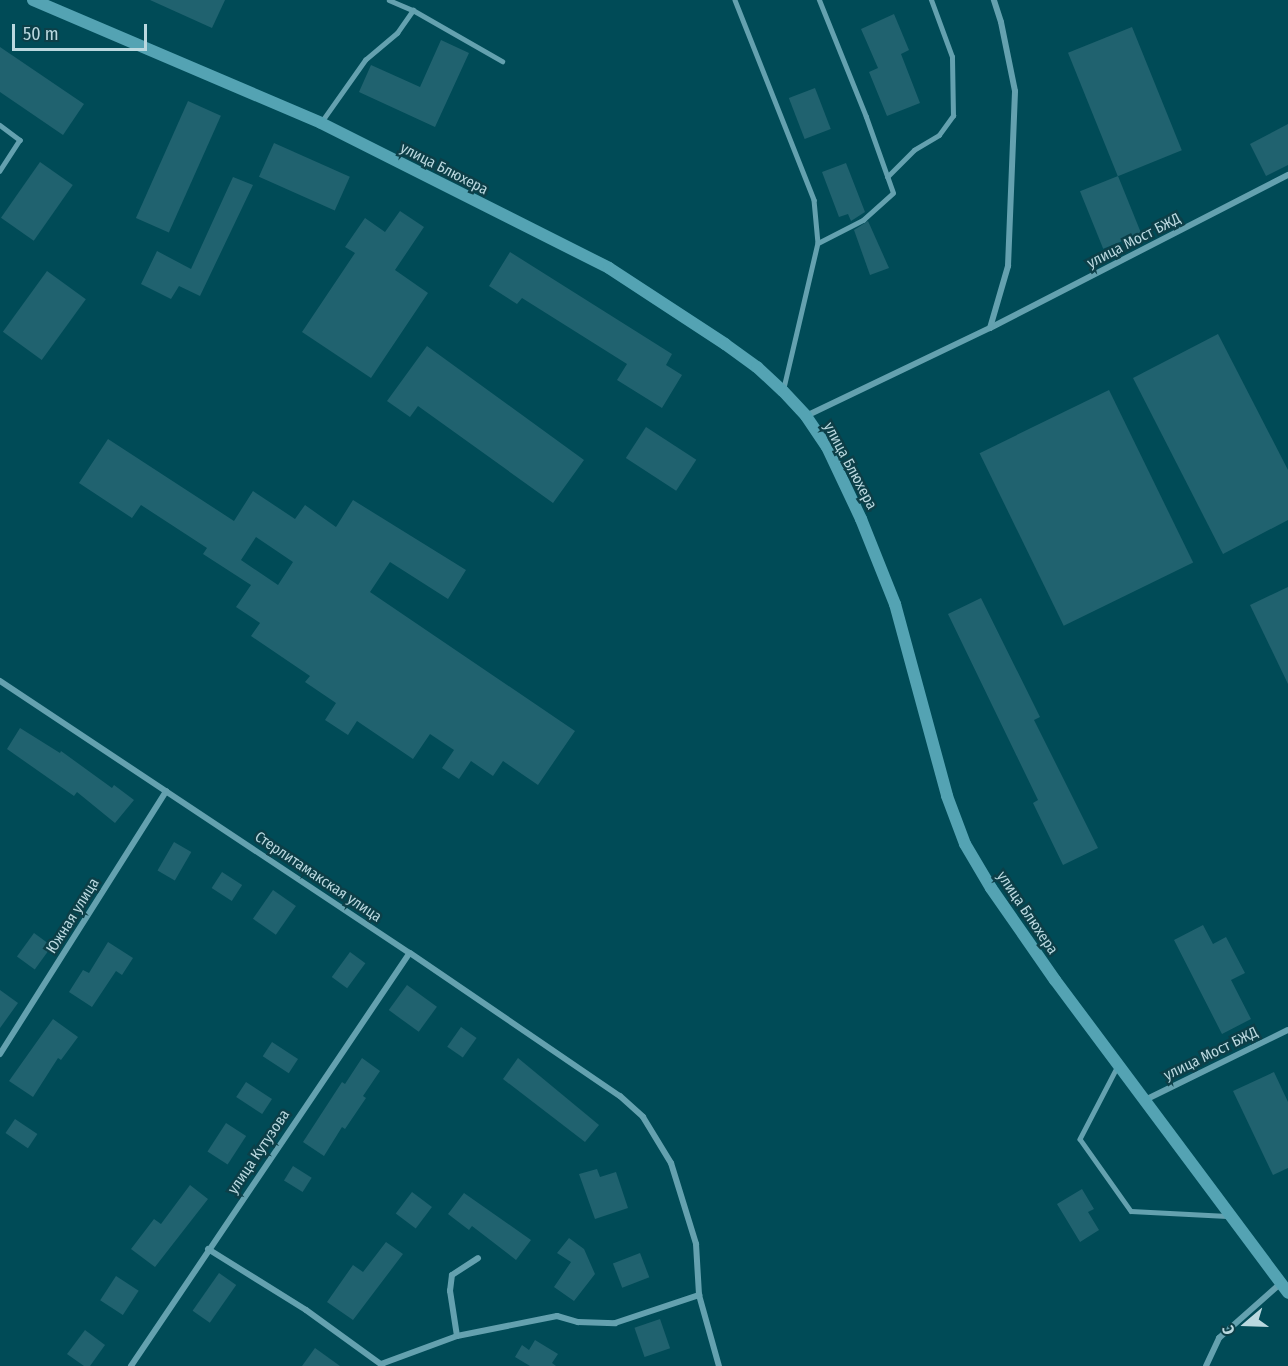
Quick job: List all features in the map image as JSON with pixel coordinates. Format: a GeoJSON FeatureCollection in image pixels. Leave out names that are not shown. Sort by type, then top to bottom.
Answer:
{"type":"FeatureCollection","features":[{"type":"Feature","properties":{"kind":"main road","name":"улица Блюхера"},"geometry":{"type":"LineString","coordinates":[[33,0],[321,123],[609,268],[725,344],[757,367],[783,391],[806,416],[827,447],[861,519],[895,604],[947,796],[965,844],[991,888],[1144,1100],[1284,1288]]}},
{"type":"Feature","properties":{"kind":"street"},"geometry":{"type":"LineString","coordinates":[[990,328],[1008,266],[1015,91],[1001,22],[994,0]]}},
{"type":"Feature","properties":{"kind":"street","name":"улица Мост БЖД"},"geometry":{"type":"LineString","coordinates":[[806,416],[990,328],[1288,176]]}},
{"type":"Feature","properties":{"kind":"street","name":"Стерлитамакская улица"},"geometry":{"type":"LineString","coordinates":[[0,681],[410,953],[620,1096],[643,1117],[671,1163],[696,1244],[699,1295],[719,1366]]}},
{"type":"Feature","properties":{"kind":"street","name":"Южная улица"},"geometry":{"type":"LineString","coordinates":[[0,1054],[166,791]]}},
{"type":"Feature","properties":{"kind":"street","name":"улица Кутузова"},"geometry":{"type":"LineString","coordinates":[[131,1366],[410,953]]}},
{"type":"Feature","properties":{"kind":"street","name":"улица Мост БЖД"},"geometry":{"type":"LineString","coordinates":[[1144,1100],[1288,1030]]}},
{"type":"Feature","properties":{"kind":"street"},"geometry":{"type":"LineString","coordinates":[[208,1249],[306,1310],[382,1365],[457,1336],[557,1316],[578,1322],[615,1323],[699,1295]]}},
{"type":"Feature","properties":{"kind":"street"},"geometry":{"type":"LineString","coordinates":[[457,1336],[450,1291],[452,1275],[478,1258]]}},
{"type":"Feature","properties":{"kind":"street"},"geometry":{"type":"LineString","coordinates":[[1206,1366],[1219,1338],[1284,1288]]}},
{"type":"Feature","properties":{"kind":"lane"},"geometry":{"type":"LineString","coordinates":[[389,0],[413,10],[502,61]]}},
{"type":"Feature","properties":{"kind":"lane"},"geometry":{"type":"LineString","coordinates":[[735,0],[814,200],[818,243],[783,391]]}},
{"type":"Feature","properties":{"kind":"lane"},"geometry":{"type":"LineString","coordinates":[[818,243],[863,220],[893,193],[866,117],[819,0]]}},
{"type":"Feature","properties":{"kind":"lane"},"geometry":{"type":"LineString","coordinates":[[887,177],[914,150],[939,135],[953,116],[952,57],[931,0]]}},
{"type":"Feature","properties":{"kind":"lane"},"geometry":{"type":"LineString","coordinates":[[321,123],[365,60],[397,33],[413,10]]}},
{"type":"Feature","properties":{"kind":"lane"},"geometry":{"type":"LineString","coordinates":[[0,125],[20,140],[0,171]]}},
{"type":"Feature","properties":{"kind":"lane"},"geometry":{"type":"LineString","coordinates":[[1119,1065],[1080,1139],[1131,1211],[1231,1216]]}},
{"type":"Feature","properties":{"kind":"building"},"geometry":{"type":"Polygon","coordinates":[[[150,0],[225,0],[212,28],[150,0]]]}},
{"type":"Feature","properties":{"kind":"building"},"geometry":{"type":"Polygon","coordinates":[[[894,14],[909,50],[901,54],[920,103],[887,116],[869,72],[878,68],[861,29],[894,14]]]}},
{"type":"Feature","properties":{"kind":"building"},"geometry":{"type":"Polygon","coordinates":[[[1132,27],[1182,150],[1118,176],[1068,53],[1132,27]]]}},
{"type":"Feature","properties":{"kind":"building"},"geometry":{"type":"Polygon","coordinates":[[[441,40],[469,53],[435,127],[359,92],[371,65],[420,87],[441,40]]]}},
{"type":"Feature","properties":{"kind":"building"},"geometry":{"type":"Polygon","coordinates":[[[0,47],[84,104],[63,135],[0,92],[0,47]]]}},
{"type":"Feature","properties":{"kind":"building"},"geometry":{"type":"Polygon","coordinates":[[[815,88],[831,129],[805,139],[789,98],[815,88]]]}},
{"type":"Feature","properties":{"kind":"building"},"geometry":{"type":"Polygon","coordinates":[[[188,101],[221,116],[169,233],[136,218],[188,101]]]}},
{"type":"Feature","properties":{"kind":"building"},"geometry":{"type":"Polygon","coordinates":[[[1288,124],[1288,165],[1266,176],[1250,144],[1288,124]]]}},
{"type":"Feature","properties":{"kind":"building"},"geometry":{"type":"Polygon","coordinates":[[[274,143],[350,177],[335,211],[259,177],[274,143]]]}},
{"type":"Feature","properties":{"kind":"building"},"geometry":{"type":"Polygon","coordinates":[[[40,162],[73,185],[34,241],[1,218],[40,162]]]}},
{"type":"Feature","properties":{"kind":"building"},"geometry":{"type":"Polygon","coordinates":[[[846,163],[865,212],[851,221],[848,214],[839,217],[822,172],[846,163]]]}},
{"type":"Feature","properties":{"kind":"building"},"geometry":{"type":"Polygon","coordinates":[[[1118,176],[1141,233],[1103,249],[1080,191],[1118,176]]]}},
{"type":"Feature","properties":{"kind":"building"},"geometry":{"type":"Polygon","coordinates":[[[233,177],[253,185],[200,296],[179,286],[171,299],[141,284],[157,251],[191,269],[233,177]]]}},
{"type":"Feature","properties":{"kind":"building"},"geometry":{"type":"Polygon","coordinates":[[[400,211],[424,227],[395,270],[428,293],[371,378],[302,332],[355,253],[345,247],[365,218],[385,232],[400,211]]]}},
{"type":"Feature","properties":{"kind":"building"},"geometry":{"type":"Polygon","coordinates":[[[868,221],[889,268],[870,275],[854,230],[868,221]]]}},
{"type":"Feature","properties":{"kind":"building"},"geometry":{"type":"Polygon","coordinates":[[[510,252],[672,354],[666,365],[682,375],[662,408],[617,380],[627,364],[522,298],[517,304],[489,286],[510,252]]]}},
{"type":"Feature","properties":{"kind":"building"},"geometry":{"type":"Polygon","coordinates":[[[47,271],[86,299],[42,360],[3,332],[47,271]]]}},
{"type":"Feature","properties":{"kind":"building"},"geometry":{"type":"Polygon","coordinates":[[[1218,334],[1288,470],[1288,520],[1223,554],[1133,378],[1218,334]]]}},
{"type":"Feature","properties":{"kind":"building"},"geometry":{"type":"Polygon","coordinates":[[[427,346],[584,460],[553,503],[418,406],[410,417],[387,401],[427,346]]]}},
{"type":"Feature","properties":{"kind":"building"},"geometry":{"type":"Polygon","coordinates":[[[1109,390],[1193,563],[1064,626],[980,453],[1109,390]]]}},
{"type":"Feature","properties":{"kind":"building"},"geometry":{"type":"Polygon","coordinates":[[[646,427],[696,460],[676,491],[626,458],[646,427]]]}},
{"type":"Feature","properties":{"kind":"building"},"geometry":{"type":"Polygon","coordinates":[[[108,439],[234,521],[253,491],[295,519],[305,505],[336,527],[353,500],[466,570],[448,599],[390,562],[370,592],[575,731],[538,785],[503,761],[493,776],[471,761],[459,779],[442,768],[454,750],[430,734],[413,759],[357,721],[348,735],[325,720],[336,703],[305,682],[310,676],[251,636],[260,623],[236,607],[251,585],[203,554],[207,548],[141,505],[132,518],[79,483],[108,439]],[[256,537],[241,560],[278,585],[293,562],[256,537]]]}},
{"type":"Feature","properties":{"kind":"building"},"geometry":{"type":"Polygon","coordinates":[[[1288,587],[1288,684],[1250,605],[1288,587]]]}},
{"type":"Feature","properties":{"kind":"building"},"geometry":{"type":"Polygon","coordinates":[[[981,598],[1040,717],[1034,720],[1098,848],[1063,865],[1033,803],[1038,800],[948,614],[981,598]]]}},
{"type":"Feature","properties":{"kind":"building"},"geometry":{"type":"Polygon","coordinates":[[[20,728],[60,753],[61,751],[112,788],[114,785],[134,800],[115,823],[77,792],[74,796],[7,749],[20,728]]]}},
{"type":"Feature","properties":{"kind":"building"},"geometry":{"type":"Polygon","coordinates":[[[174,842],[191,852],[175,881],[158,871],[174,842]]]}},
{"type":"Feature","properties":{"kind":"building"},"geometry":{"type":"Polygon","coordinates":[[[222,872],[242,885],[232,901],[212,888],[222,872]]]}},
{"type":"Feature","properties":{"kind":"building"},"geometry":{"type":"Polygon","coordinates":[[[273,890],[296,906],[276,935],[253,919],[273,890]]]}},
{"type":"Feature","properties":{"kind":"building"},"geometry":{"type":"Polygon","coordinates":[[[1203,925],[1213,944],[1226,937],[1245,973],[1231,980],[1251,1019],[1222,1034],[1174,940],[1203,925]]]}},
{"type":"Feature","properties":{"kind":"building"},"geometry":{"type":"Polygon","coordinates":[[[34,933],[52,946],[35,969],[17,956],[34,933]]]}},
{"type":"Feature","properties":{"kind":"building"},"geometry":{"type":"Polygon","coordinates":[[[108,942],[133,958],[122,975],[116,971],[92,1007],[69,992],[83,970],[89,973],[108,942]]]}},
{"type":"Feature","properties":{"kind":"building"},"geometry":{"type":"Polygon","coordinates":[[[350,952],[365,963],[347,988],[332,977],[350,952]]]}},
{"type":"Feature","properties":{"kind":"building"},"geometry":{"type":"Polygon","coordinates":[[[407,985],[437,1007],[419,1032],[389,1010],[407,985]]]}},
{"type":"Feature","properties":{"kind":"building"},"geometry":{"type":"Polygon","coordinates":[[[0,990],[18,1003],[0,1028],[0,990]]]}},
{"type":"Feature","properties":{"kind":"building"},"geometry":{"type":"Polygon","coordinates":[[[53,1019],[78,1037],[61,1060],[58,1058],[33,1097],[9,1081],[53,1019]]]}},
{"type":"Feature","properties":{"kind":"building"},"geometry":{"type":"Polygon","coordinates":[[[461,1027],[477,1038],[463,1058],[447,1047],[461,1027]]]}},
{"type":"Feature","properties":{"kind":"building"},"geometry":{"type":"Polygon","coordinates":[[[272,1042],[298,1059],[289,1073],[263,1056],[272,1042]]]}},
{"type":"Feature","properties":{"kind":"building"},"geometry":{"type":"Polygon","coordinates":[[[362,1058],[380,1071],[363,1096],[366,1098],[345,1129],[342,1127],[324,1156],[303,1142],[342,1082],[345,1084],[362,1058]]]}},
{"type":"Feature","properties":{"kind":"building"},"geometry":{"type":"Polygon","coordinates":[[[518,1058],[599,1125],[585,1142],[503,1079],[518,1058]]]}},
{"type":"Feature","properties":{"kind":"building"},"geometry":{"type":"Polygon","coordinates":[[[1274,1072],[1288,1102],[1288,1168],[1273,1175],[1233,1091],[1274,1072]]]}},
{"type":"Feature","properties":{"kind":"building"},"geometry":{"type":"Polygon","coordinates":[[[246,1082],[272,1099],[262,1114],[236,1097],[246,1082]]]}},
{"type":"Feature","properties":{"kind":"building"},"geometry":{"type":"Polygon","coordinates":[[[15,1119],[37,1134],[28,1148],[5,1133],[15,1119]]]}},
{"type":"Feature","properties":{"kind":"building"},"geometry":{"type":"Polygon","coordinates":[[[226,1123],[246,1136],[228,1165],[207,1152],[226,1123]]]}},
{"type":"Feature","properties":{"kind":"building"},"geometry":{"type":"Polygon","coordinates":[[[293,1166],[312,1178],[303,1192],[284,1180],[293,1166]]]}},
{"type":"Feature","properties":{"kind":"building"},"geometry":{"type":"Polygon","coordinates":[[[597,1169],[600,1177],[616,1172],[628,1208],[595,1219],[579,1174],[597,1169]]]}},
{"type":"Feature","properties":{"kind":"building"},"geometry":{"type":"Polygon","coordinates":[[[190,1185],[208,1199],[155,1267],[131,1249],[154,1219],[161,1224],[190,1185]]]}},
{"type":"Feature","properties":{"kind":"building"},"geometry":{"type":"Polygon","coordinates":[[[1082,1189],[1094,1209],[1088,1212],[1099,1230],[1080,1242],[1057,1204],[1082,1189]]]}},
{"type":"Feature","properties":{"kind":"building"},"geometry":{"type":"Polygon","coordinates":[[[412,1192],[432,1207],[416,1229],[396,1214],[412,1192]]]}},
{"type":"Feature","properties":{"kind":"building"},"geometry":{"type":"Polygon","coordinates":[[[464,1193],[531,1240],[516,1260],[472,1226],[469,1230],[448,1214],[464,1193]]]}},
{"type":"Feature","properties":{"kind":"building"},"geometry":{"type":"Polygon","coordinates":[[[569,1238],[584,1249],[595,1274],[574,1301],[554,1287],[571,1262],[557,1253],[569,1238]]]}},
{"type":"Feature","properties":{"kind":"building"},"geometry":{"type":"Polygon","coordinates":[[[386,1242],[403,1254],[353,1320],[327,1302],[353,1265],[363,1272],[386,1242]]]}},
{"type":"Feature","properties":{"kind":"building"},"geometry":{"type":"Polygon","coordinates":[[[640,1253],[649,1277],[622,1288],[613,1263],[640,1253]]]}},
{"type":"Feature","properties":{"kind":"building"},"geometry":{"type":"Polygon","coordinates":[[[219,1273],[236,1285],[210,1323],[193,1311],[219,1273]]]}},
{"type":"Feature","properties":{"kind":"building"},"geometry":{"type":"Polygon","coordinates":[[[116,1276],[139,1291],[123,1315],[100,1300],[116,1276]]]}},
{"type":"Feature","properties":{"kind":"building"},"geometry":{"type":"Polygon","coordinates":[[[660,1319],[670,1348],[645,1357],[634,1328],[660,1319]]]}},
{"type":"Feature","properties":{"kind":"building"},"geometry":{"type":"Polygon","coordinates":[[[85,1330],[105,1345],[90,1366],[84,1366],[67,1354],[85,1330]]]}},
{"type":"Feature","properties":{"kind":"building"},"geometry":{"type":"Polygon","coordinates":[[[535,1340],[558,1354],[552,1363],[556,1366],[530,1366],[515,1357],[522,1345],[529,1350],[535,1340]]]}},
{"type":"Feature","properties":{"kind":"building"},"geometry":{"type":"Polygon","coordinates":[[[315,1348],[340,1366],[302,1366],[315,1348]]]}}]}
